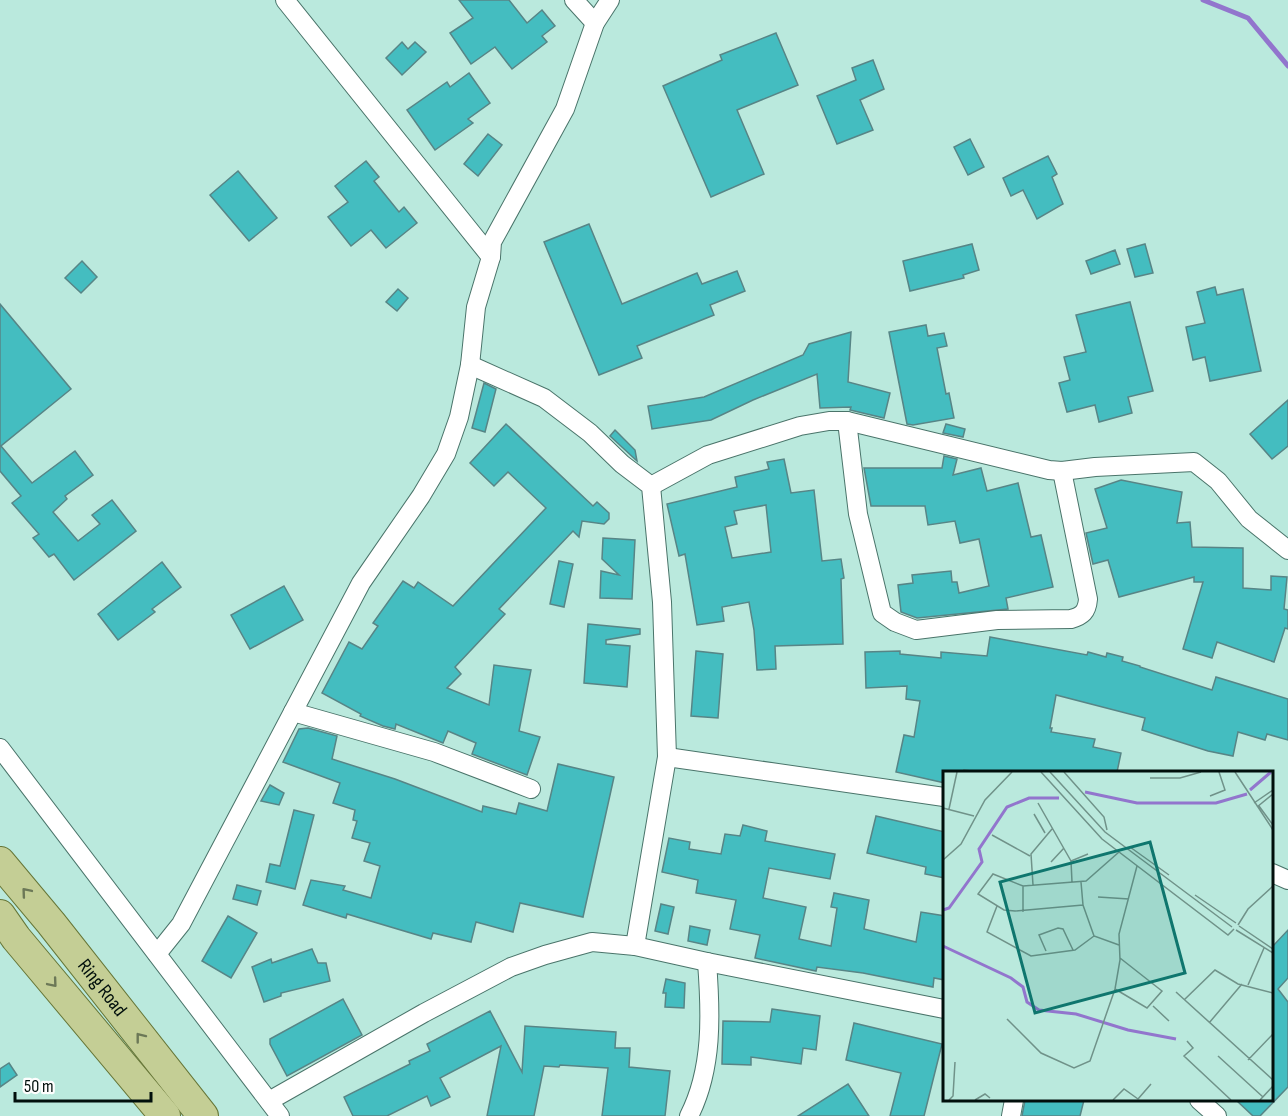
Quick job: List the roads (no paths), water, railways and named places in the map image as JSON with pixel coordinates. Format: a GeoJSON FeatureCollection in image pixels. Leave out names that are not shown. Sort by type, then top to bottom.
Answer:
{"type":"FeatureCollection","features":[{"type":"Feature","properties":{"kind":"main road","name":"Ring Road"},"geometry":{"type":"LineString","coordinates":[[0,862],[51,922],[203,1116]]}},
{"type":"Feature","properties":{"kind":"main road","name":"Ring Road"},"geometry":{"type":"LineString","coordinates":[[0,915],[16,938],[165,1116]]}},
{"type":"Feature","properties":{"kind":"street"},"geometry":{"type":"LineString","coordinates":[[285,0],[491,257]]}},
{"type":"Feature","properties":{"kind":"street"},"geometry":{"type":"LineString","coordinates":[[574,0],[595,23]]}},
{"type":"Feature","properties":{"kind":"street"},"geometry":{"type":"LineString","coordinates":[[157,954],[181,924],[361,583],[421,496],[446,454],[459,417],[470,365],[476,307],[491,257],[492,242],[565,110],[595,23],[610,0]]}},
{"type":"Feature","properties":{"kind":"street"},"geometry":{"type":"LineString","coordinates":[[470,365],[544,398],[590,433],[622,464],[651,486],[662,602],[668,757],[635,946]]}},
{"type":"Feature","properties":{"kind":"street"},"geometry":{"type":"LineString","coordinates":[[651,486],[708,455],[800,426],[829,421],[847,421],[1040,468],[1062,471],[1095,466],[1194,462],[1218,481],[1250,519],[1288,550]]}},
{"type":"Feature","properties":{"kind":"street"},"geometry":{"type":"LineString","coordinates":[[847,421],[858,514],[880,607],[882,613],[888,618],[916,630],[997,620],[1071,619],[1081,616],[1086,611],[1088,599],[1062,471]]}},
{"type":"Feature","properties":{"kind":"street"},"geometry":{"type":"LineString","coordinates":[[293,712],[434,752],[531,789]]}},
{"type":"Feature","properties":{"kind":"street"},"geometry":{"type":"LineString","coordinates":[[0,748],[280,1116]]}},
{"type":"Feature","properties":{"kind":"street"},"geometry":{"type":"LineString","coordinates":[[668,757],[943,797]]}},
{"type":"Feature","properties":{"kind":"street"},"geometry":{"type":"LineString","coordinates":[[1273,873],[1288,880]]}},
{"type":"Feature","properties":{"kind":"street"},"geometry":{"type":"LineString","coordinates":[[269,1101],[424,1013],[512,967],[592,942],[635,946],[943,1009]]}},
{"type":"Feature","properties":{"kind":"street"},"geometry":{"type":"LineString","coordinates":[[689,1116],[697,1101],[708,1055],[710,1003],[707,962]]}},
{"type":"Feature","properties":{"kind":"street"},"geometry":{"type":"LineString","coordinates":[[1011,1116],[1014,1101]]}},
{"type":"Feature","properties":{"kind":"street"},"geometry":{"type":"LineString","coordinates":[[1201,1101],[1217,1116]]}},
{"type":"Feature","properties":{"kind":"waterway"},"geometry":{"type":"LineString","coordinates":[[1203,0],[1248,18],[1288,66]]}}]}
